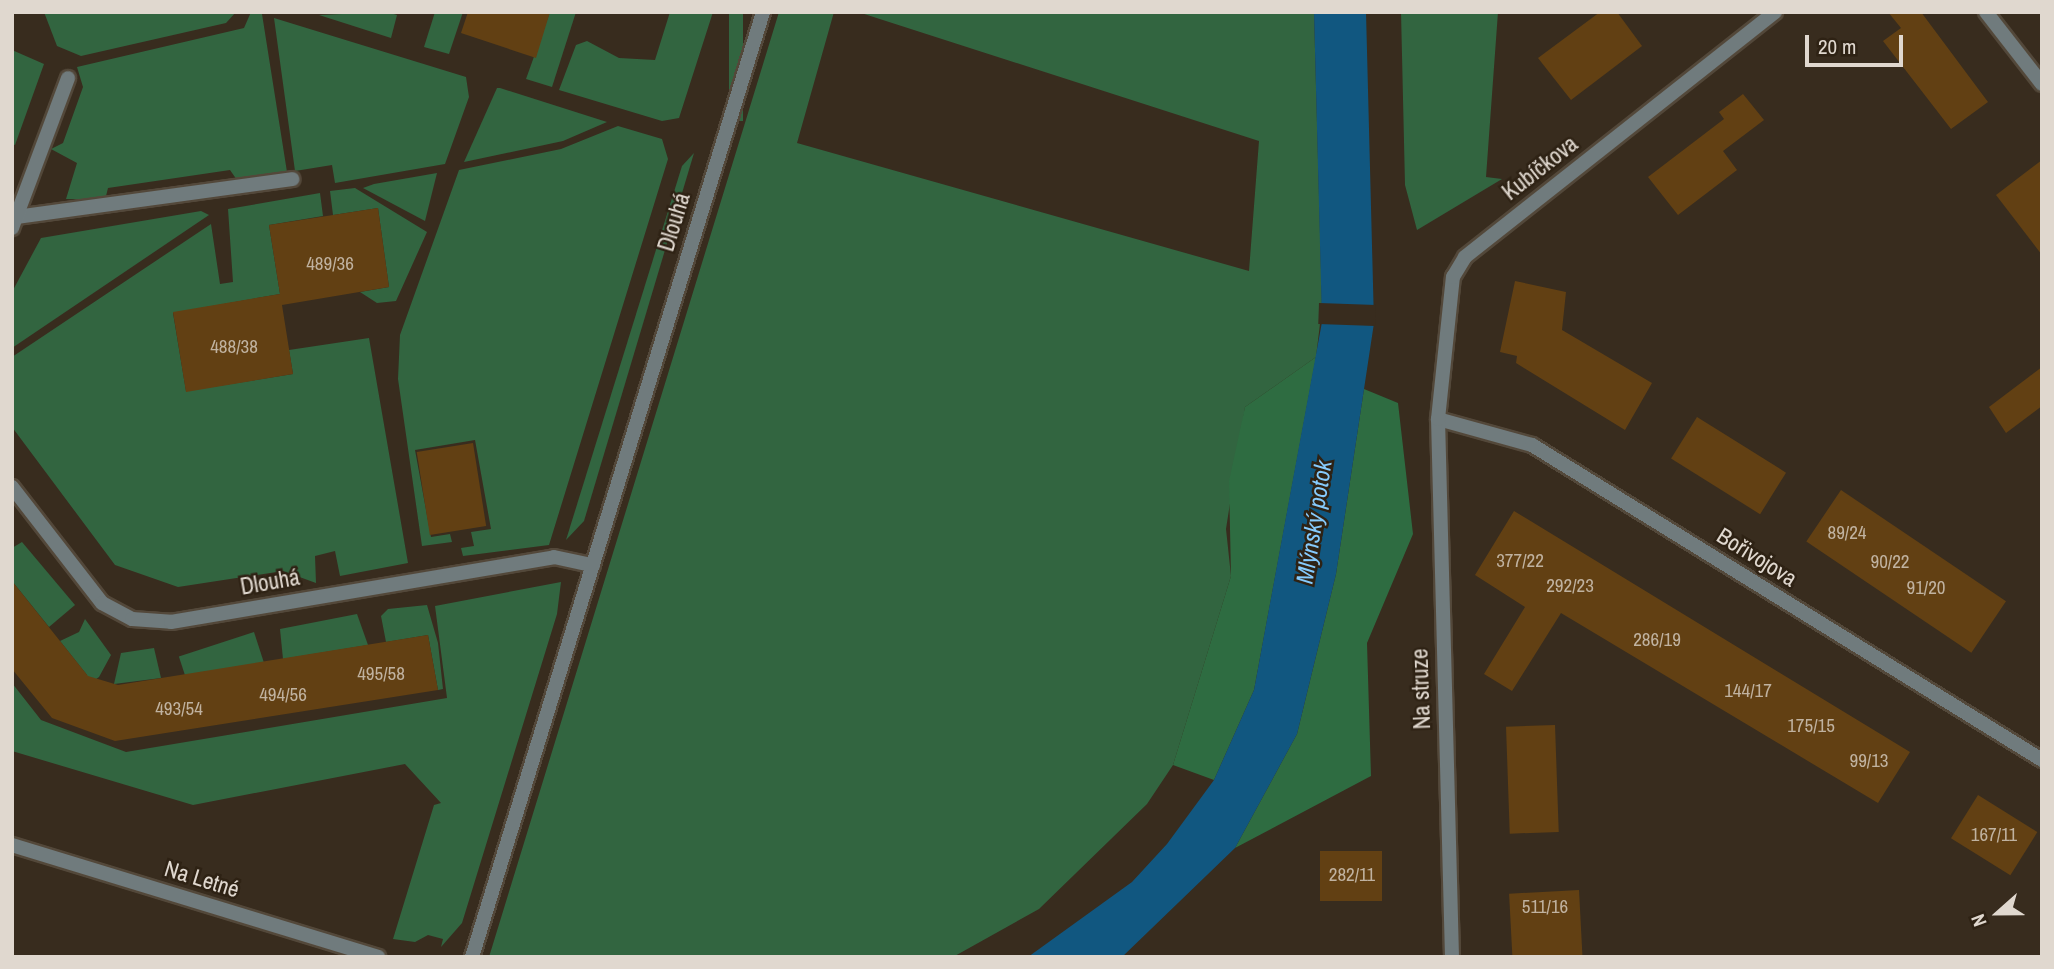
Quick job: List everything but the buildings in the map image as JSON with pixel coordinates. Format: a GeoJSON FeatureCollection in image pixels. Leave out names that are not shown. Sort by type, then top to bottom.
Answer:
{"type":"FeatureCollection","features":[{"type":"Feature","properties":{"kind":"street","name":"Dlouhá"},"geometry":{"type":"LineString","coordinates":[[472,957],[763,12]]}},
{"type":"Feature","properties":{"kind":"street","name":"Kubíčkova"},"geometry":{"type":"LineString","coordinates":[[1438,419],[1458,264],[1774,12]]}},
{"type":"Feature","properties":{"kind":"street"},"geometry":{"type":"LineString","coordinates":[[1986,12],[2042,84]]}},
{"type":"Feature","properties":{"kind":"street"},"geometry":{"type":"LineString","coordinates":[[68,78],[14,223],[292,180]]}},
{"type":"Feature","properties":{"kind":"street","name":"Bořivojova"},"geometry":{"type":"LineString","coordinates":[[1438,419],[1532,445],[2042,760]]}},
{"type":"Feature","properties":{"kind":"street","name":"Na struze"},"geometry":{"type":"LineString","coordinates":[[1438,419],[1452,957]]}},
{"type":"Feature","properties":{"kind":"street","name":"Dlouhá"},"geometry":{"type":"LineString","coordinates":[[12,487],[102,603],[132,619],[171,622],[554,557],[593,565]]}},
{"type":"Feature","properties":{"kind":"street","name":"Na Letné"},"geometry":{"type":"LineString","coordinates":[[12,845],[377,957]]}},
{"type":"Feature","properties":{"kind":"green space"},"geometry":{"type":"Polygon","coordinates":[[[44,12],[236,12],[226,23],[81,56],[57,46],[44,12]]]}},
{"type":"Feature","properties":{"kind":"green space"},"geometry":{"type":"Polygon","coordinates":[[[251,12],[262,14],[287,172],[237,180],[230,170],[108,188],[105,200],[66,199],[77,163],[51,149],[63,143],[83,87],[77,67],[244,28],[251,12]]]}},
{"type":"Feature","properties":{"kind":"green space"},"geometry":{"type":"Polygon","coordinates":[[[387,12],[397,15],[391,38],[319,15],[387,12]]]}},
{"type":"Feature","properties":{"kind":"green space"},"geometry":{"type":"Polygon","coordinates":[[[435,12],[463,12],[449,54],[424,47],[435,12]]]}},
{"type":"Feature","properties":{"kind":"green space"},"geometry":{"type":"Polygon","coordinates":[[[550,12],[576,12],[552,87],[526,79],[550,12]]]}},
{"type":"Feature","properties":{"kind":"green space"},"geometry":{"type":"Polygon","coordinates":[[[670,12],[713,12],[679,118],[662,121],[559,90],[576,45],[587,41],[619,58],[655,60],[670,12]]]}},
{"type":"Feature","properties":{"kind":"green space"},"geometry":{"type":"Polygon","coordinates":[[[729,12],[743,12],[743,121],[729,121],[729,12]]]}},
{"type":"Feature","properties":{"kind":"green space"},"geometry":{"type":"Polygon","coordinates":[[[779,12],[834,12],[797,143],[1249,271],[1259,141],[858,12],[1314,12],[1322,307],[1316,357],[1245,407],[1226,529],[1231,576],[1173,765],[1147,804],[1039,909],[953,957],[489,957],[779,12]]]}},
{"type":"Feature","properties":{"kind":"green space"},"geometry":{"type":"Polygon","coordinates":[[[1401,12],[1498,12],[1486,177],[1502,179],[1417,230],[1405,185],[1401,12]]]}},
{"type":"Feature","properties":{"kind":"green space"},"geometry":{"type":"Polygon","coordinates":[[[274,18],[466,77],[469,97],[445,164],[335,183],[332,165],[295,171],[274,18]]]}},
{"type":"Feature","properties":{"kind":"green space"},"geometry":{"type":"Polygon","coordinates":[[[12,50],[44,64],[15,145],[12,144],[12,50]]]}},
{"type":"Feature","properties":{"kind":"green space"},"geometry":{"type":"Polygon","coordinates":[[[497,88],[607,122],[563,141],[464,162],[497,88]]]}},
{"type":"Feature","properties":{"kind":"green space"},"geometry":{"type":"Polygon","coordinates":[[[618,126],[662,139],[668,159],[549,545],[463,556],[461,548],[474,546],[471,532],[491,529],[475,440],[415,450],[431,537],[450,534],[452,542],[422,546],[398,379],[400,335],[459,170],[561,149],[618,126]]]}},
{"type":"Feature","properties":{"kind":"green space"},"geometry":{"type":"Polygon","coordinates":[[[694,153],[584,521],[566,540],[682,166],[694,153]]]}},
{"type":"Feature","properties":{"kind":"green space"},"geometry":{"type":"Polygon","coordinates":[[[437,173],[425,221],[363,188],[374,184],[437,173]]]}},
{"type":"Feature","properties":{"kind":"green space"},"geometry":{"type":"Polygon","coordinates":[[[355,188],[427,232],[396,301],[377,303],[360,292],[389,287],[378,208],[333,215],[330,191],[355,188]]]}},
{"type":"Feature","properties":{"kind":"green space"},"geometry":{"type":"Polygon","coordinates":[[[320,193],[323,216],[269,225],[280,294],[173,313],[186,391],[293,374],[289,350],[369,338],[408,563],[340,576],[335,551],[315,556],[316,583],[283,571],[178,587],[115,565],[12,427],[12,357],[211,224],[220,284],[233,282],[228,209],[320,193]]]}},
{"type":"Feature","properties":{"kind":"green space"},"geometry":{"type":"Polygon","coordinates":[[[201,211],[209,215],[12,348],[12,292],[41,238],[201,211]]]}},
{"type":"Feature","properties":{"kind":"green space"},"geometry":{"type":"Polygon","coordinates":[[[1316,357],[1254,690],[1214,780],[1173,765],[1231,576],[1229,481],[1245,407],[1316,357]]]}},
{"type":"Feature","properties":{"kind":"green space"},"geometry":{"type":"Polygon","coordinates":[[[1364,389],[1398,403],[1413,534],[1367,643],[1371,776],[1235,848],[1297,734],[1336,574],[1364,389]]]}},
{"type":"Feature","properties":{"kind":"green space"},"geometry":{"type":"Polygon","coordinates":[[[22,542],[75,605],[49,627],[12,581],[12,548],[22,542]]]}},
{"type":"Feature","properties":{"kind":"green space"},"geometry":{"type":"Polygon","coordinates":[[[561,582],[557,614],[462,923],[441,947],[443,939],[428,935],[415,942],[393,939],[434,805],[441,803],[405,764],[193,805],[12,751],[12,683],[41,720],[126,752],[447,698],[435,606],[561,582]]]}},
{"type":"Feature","properties":{"kind":"green space"},"geometry":{"type":"Polygon","coordinates":[[[427,605],[438,643],[443,689],[438,690],[428,635],[386,642],[381,616],[388,609],[427,605]]]}},
{"type":"Feature","properties":{"kind":"green space"},"geometry":{"type":"Polygon","coordinates":[[[357,614],[368,645],[283,659],[280,629],[357,614]]]}},
{"type":"Feature","properties":{"kind":"green space"},"geometry":{"type":"Polygon","coordinates":[[[85,619],[111,655],[99,677],[48,713],[87,675],[60,641],[79,632],[85,619]]]}},
{"type":"Feature","properties":{"kind":"green space"},"geometry":{"type":"Polygon","coordinates":[[[254,632],[264,662],[189,687],[179,656],[254,632]]]}},
{"type":"Feature","properties":{"kind":"green space"},"geometry":{"type":"Polygon","coordinates":[[[154,648],[161,678],[114,684],[121,653],[154,648]]]}},
{"type":"Feature","properties":{"kind":"water","name":"Mlýnský potok"},"geometry":{"type":"Polygon","coordinates":[[[1314,12],[1366,12],[1374,323],[1336,574],[1297,734],[1235,848],[1122,957],[1028,957],[1132,882],[1167,844],[1214,780],[1254,690],[1322,322],[1314,12]]]}},
{"type":"Feature","properties":{"kind":"pier"},"geometry":{"type":"Polygon","coordinates":[[[1319,303],[1376,305],[1375,326],[1318,324],[1319,303]]]}}]}
